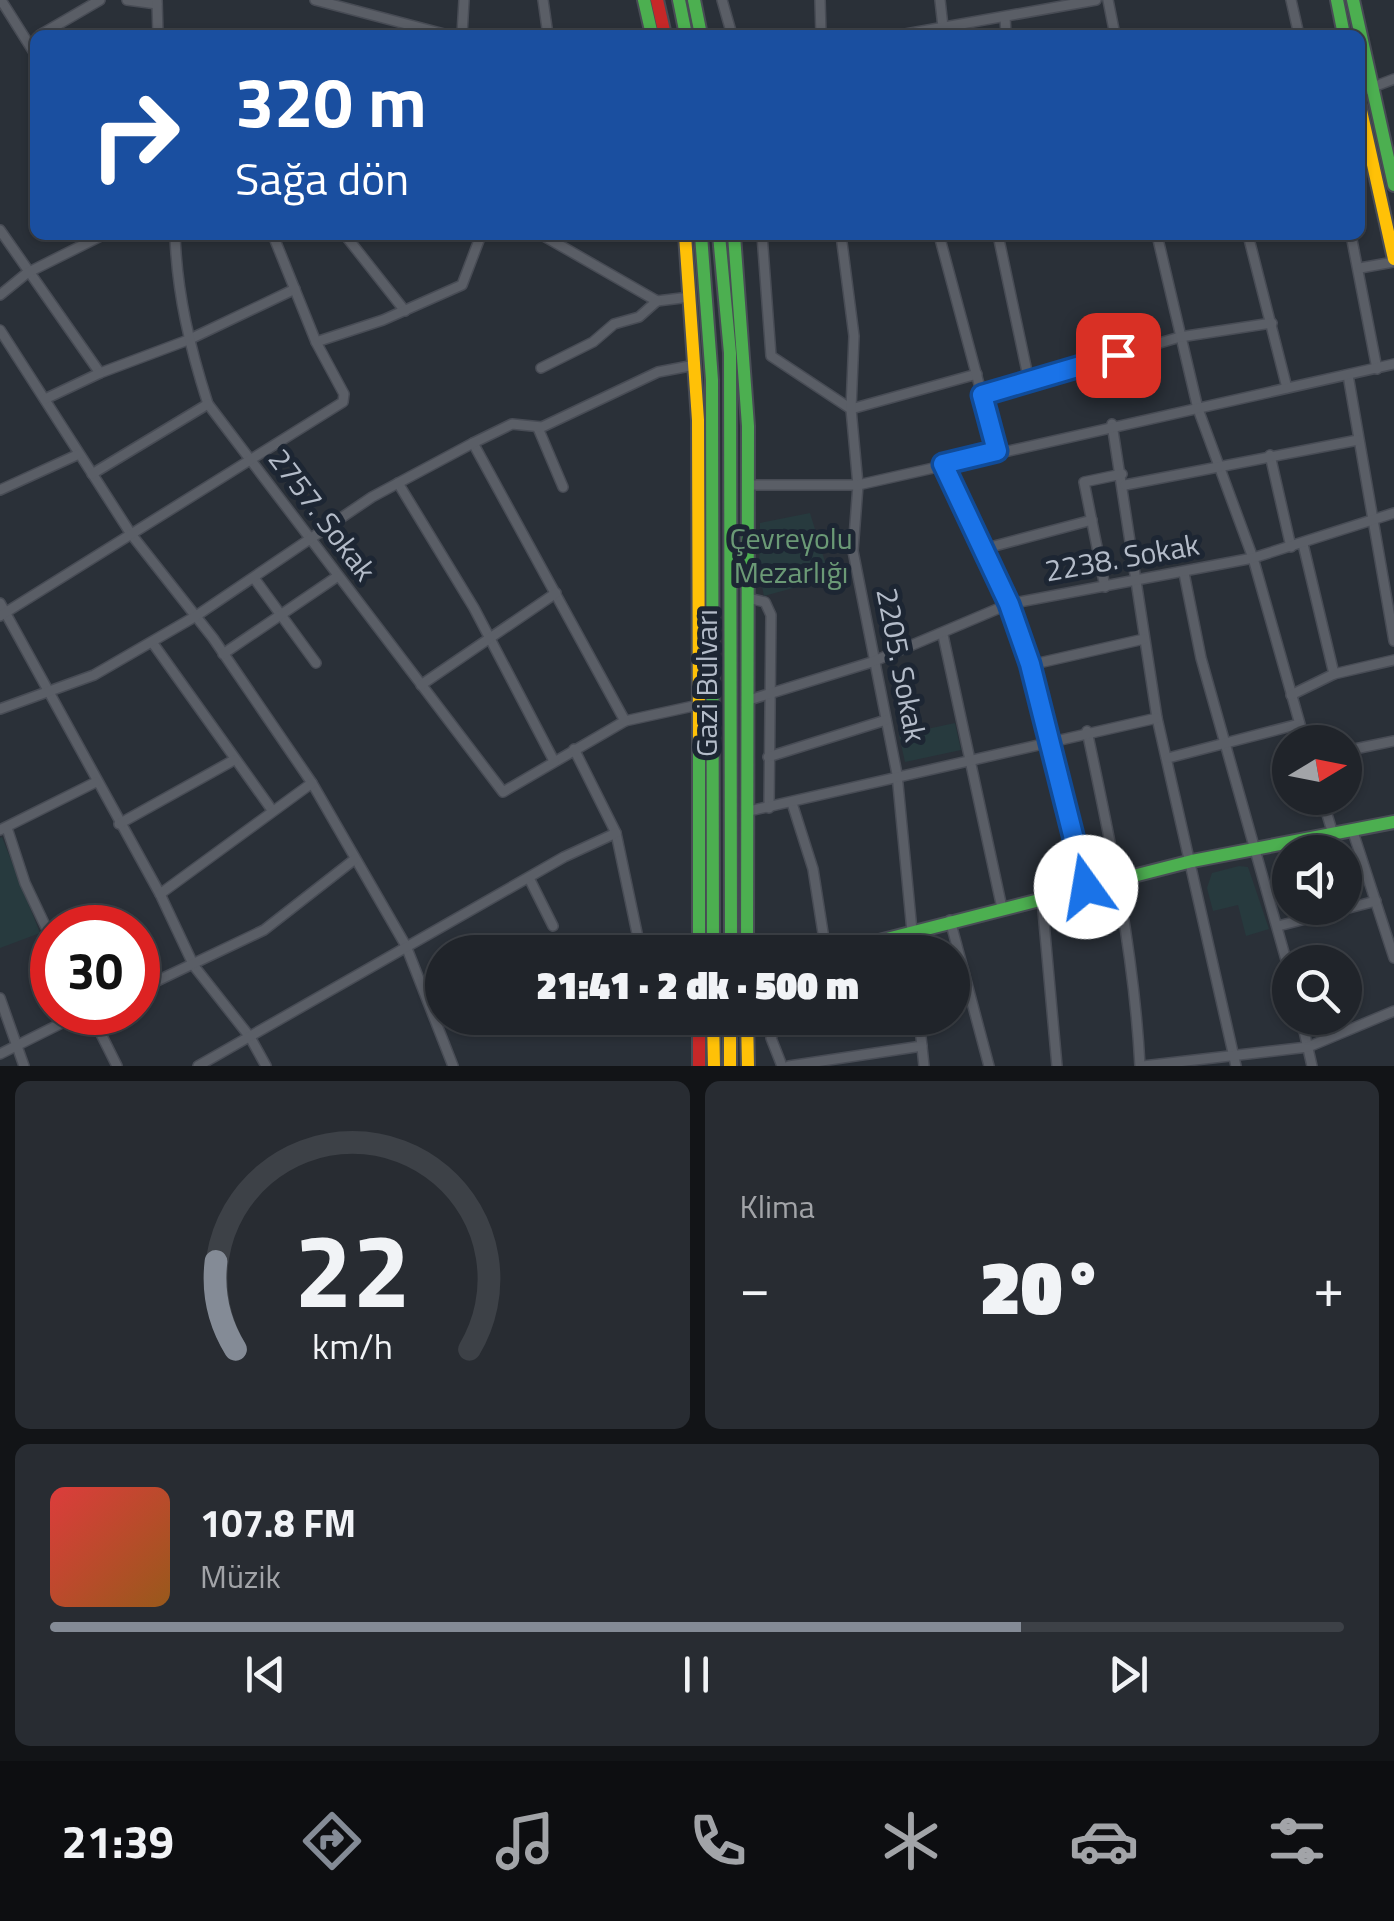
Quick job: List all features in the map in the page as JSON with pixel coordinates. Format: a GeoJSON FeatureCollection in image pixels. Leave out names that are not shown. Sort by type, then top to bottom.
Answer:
{"type":"FeatureCollection","features":[{"type":"Feature","properties":{"kind":"main road"},"geometry":{"type":"LineString","coordinates":[[644,0],[651,30]]}},
{"type":"Feature","properties":{"kind":"main road"},"geometry":{"type":"LineString","coordinates":[[657,0],[664,30]]}},
{"type":"Feature","properties":{"kind":"main road"},"geometry":{"type":"LineString","coordinates":[[678,0],[685,30]]}},
{"type":"Feature","properties":{"kind":"main road"},"geometry":{"type":"LineString","coordinates":[[694,0],[700,30]]}},
{"type":"Feature","properties":{"kind":"main road"},"geometry":{"type":"LineString","coordinates":[[1336,0],[1343,30]]}},
{"type":"Feature","properties":{"kind":"main road"},"geometry":{"type":"LineString","coordinates":[[1353,0],[1357,30]]}},
{"type":"Feature","properties":{"kind":"main road"},"geometry":{"type":"LineString","coordinates":[[1366,89],[1394,185]]}},
{"type":"Feature","properties":{"kind":"main road"},"geometry":{"type":"LineString","coordinates":[[1365,129],[1394,261]]}},
{"type":"Feature","properties":{"kind":"main road"},"geometry":{"type":"LineString","coordinates":[[684,240],[695,364],[699,935]]}},
{"type":"Feature","properties":{"kind":"main road","name":"Gazi Bulvarı"},"geometry":{"type":"LineString","coordinates":[[701,240],[712,380],[713,935]]}},
{"type":"Feature","properties":{"kind":"main road","name":"Gazi Bulvarı"},"geometry":{"type":"LineString","coordinates":[[720,240],[730,354],[731,935]]}},
{"type":"Feature","properties":{"kind":"main road"},"geometry":{"type":"LineString","coordinates":[[734,240],[748,485],[748,935]]}},
{"type":"Feature","properties":{"kind":"main road"},"geometry":{"type":"LineString","coordinates":[[898,935],[1192,862],[1394,822]]}},
{"type":"Feature","properties":{"kind":"main road"},"geometry":{"type":"LineString","coordinates":[[698,1066],[699,1035]]}},
{"type":"Feature","properties":{"kind":"main road"},"geometry":{"type":"LineString","coordinates":[[714,1035],[714,1066]]}},
{"type":"Feature","properties":{"kind":"main road"},"geometry":{"type":"LineString","coordinates":[[730,1035],[730,1066]]}},
{"type":"Feature","properties":{"kind":"main road"},"geometry":{"type":"LineString","coordinates":[[748,1035],[748,1066]]}},
{"type":"Feature","properties":{"kind":"street"},"geometry":{"type":"LineString","coordinates":[[1,0],[30,33]]}},
{"type":"Feature","properties":{"kind":"street"},"geometry":{"type":"LineString","coordinates":[[48,30],[100,0]]}},
{"type":"Feature","properties":{"kind":"street"},"geometry":{"type":"LineString","coordinates":[[127,0],[157,2],[158,30]]}},
{"type":"Feature","properties":{"kind":"street"},"geometry":{"type":"LineString","coordinates":[[315,0],[429,30]]}},
{"type":"Feature","properties":{"kind":"street"},"geometry":{"type":"LineString","coordinates":[[462,30],[464,0]]}},
{"type":"Feature","properties":{"kind":"street"},"geometry":{"type":"LineString","coordinates":[[542,0],[547,30]]}},
{"type":"Feature","properties":{"kind":"street"},"geometry":{"type":"LineString","coordinates":[[722,0],[731,30]]}},
{"type":"Feature","properties":{"kind":"street"},"geometry":{"type":"LineString","coordinates":[[820,0],[821,30]]}},
{"type":"Feature","properties":{"kind":"street"},"geometry":{"type":"LineString","coordinates":[[940,0],[943,27]]}},
{"type":"Feature","properties":{"kind":"street"},"geometry":{"type":"LineString","coordinates":[[927,30],[1096,0]]}},
{"type":"Feature","properties":{"kind":"street"},"geometry":{"type":"LineString","coordinates":[[1108,0],[1114,30]]}},
{"type":"Feature","properties":{"kind":"street"},"geometry":{"type":"LineString","coordinates":[[1291,0],[1298,30]]}},
{"type":"Feature","properties":{"kind":"street"},"geometry":{"type":"LineString","coordinates":[[1005,17],[1006,30]]}},
{"type":"Feature","properties":{"kind":"street"},"geometry":{"type":"LineString","coordinates":[[1366,89],[1394,79]]}},
{"type":"Feature","properties":{"kind":"street"},"geometry":{"type":"LineString","coordinates":[[0,230],[100,374]]}},
{"type":"Feature","properties":{"kind":"street"},"geometry":{"type":"LineString","coordinates":[[0,295],[27,274],[93,240]]}},
{"type":"Feature","properties":{"kind":"street","name":"2757. Sokak"},"geometry":{"type":"LineString","coordinates":[[175,240],[176,280],[188,340],[208,404],[503,792],[554,761]]}},
{"type":"Feature","properties":{"kind":"street"},"geometry":{"type":"LineString","coordinates":[[266,1066],[250,1037],[194,966],[160,894],[2,610],[251,462],[343,402],[344,394],[316,342],[275,240]]}},
{"type":"Feature","properties":{"kind":"street"},"geometry":{"type":"LineString","coordinates":[[349,240],[405,312]]}},
{"type":"Feature","properties":{"kind":"street"},"geometry":{"type":"LineString","coordinates":[[316,342],[405,312],[462,285],[479,240]]}},
{"type":"Feature","properties":{"kind":"street"},"geometry":{"type":"LineString","coordinates":[[553,240],[606,275],[657,300],[690,298]]}},
{"type":"Feature","properties":{"kind":"street"},"geometry":{"type":"LineString","coordinates":[[566,246],[568,240]]}},
{"type":"Feature","properties":{"kind":"street"},"geometry":{"type":"LineString","coordinates":[[762,240],[771,356],[851,409],[977,374]]}},
{"type":"Feature","properties":{"kind":"street","name":"2205. Sokak"},"geometry":{"type":"LineString","coordinates":[[842,240],[854,336],[851,409],[858,485],[854,551],[872,662],[897,774],[912,935]]}},
{"type":"Feature","properties":{"kind":"street"},"geometry":{"type":"LineString","coordinates":[[939,240],[997,451]]}},
{"type":"Feature","properties":{"kind":"street"},"geometry":{"type":"LineString","coordinates":[[999,240],[1029,381]]}},
{"type":"Feature","properties":{"kind":"street"},"geometry":{"type":"LineString","coordinates":[[1158,240],[1198,409],[1253,558],[1299,724],[1168,758]]}},
{"type":"Feature","properties":{"kind":"street"},"geometry":{"type":"LineString","coordinates":[[1249,240],[1287,388]]}},
{"type":"Feature","properties":{"kind":"street"},"geometry":{"type":"LineString","coordinates":[[1353,240],[1377,369]]}},
{"type":"Feature","properties":{"kind":"street"},"geometry":{"type":"LineString","coordinates":[[1360,268],[1394,261]]}},
{"type":"Feature","properties":{"kind":"street"},"geometry":{"type":"LineString","coordinates":[[45,399],[188,340],[295,290]]}},
{"type":"Feature","properties":{"kind":"street"},"geometry":{"type":"LineString","coordinates":[[541,368],[593,342],[614,324],[638,317],[657,300]]}},
{"type":"Feature","properties":{"kind":"street"},"geometry":{"type":"LineString","coordinates":[[982,395],[1180,337],[1272,323]]}},
{"type":"Feature","properties":{"kind":"street"},"geometry":{"type":"LineString","coordinates":[[0,330],[132,534],[224,654],[312,784],[406,946],[453,1066]]}},
{"type":"Feature","properties":{"kind":"street"},"geometry":{"type":"LineString","coordinates":[[0,708],[94,674],[152,642],[398,483],[473,442],[512,424],[538,428],[645,378],[695,364]]}},
{"type":"Feature","properties":{"kind":"street"},"geometry":{"type":"LineString","coordinates":[[748,485],[858,485],[1112,424],[1198,409],[1394,364]]}},
{"type":"Feature","properties":{"kind":"street"},"geometry":{"type":"LineString","coordinates":[[1348,375],[1394,641]]}},
{"type":"Feature","properties":{"kind":"street"},"geometry":{"type":"LineString","coordinates":[[92,474],[208,404]]}},
{"type":"Feature","properties":{"kind":"street"},"geometry":{"type":"LineString","coordinates":[[1112,424],[1125,486],[1156,718],[1236,1066]]}},
{"type":"Feature","properties":{"kind":"street"},"geometry":{"type":"LineString","coordinates":[[538,428],[563,487]]}},
{"type":"Feature","properties":{"kind":"street"},"geometry":{"type":"LineString","coordinates":[[1125,486],[1358,440]]}},
{"type":"Feature","properties":{"kind":"street"},"geometry":{"type":"LineString","coordinates":[[473,442],[625,721]]}},
{"type":"Feature","properties":{"kind":"street"},"geometry":{"type":"LineString","coordinates":[[0,490],[80,454]]}},
{"type":"Feature","properties":{"kind":"street"},"geometry":{"type":"LineString","coordinates":[[1270,455],[1291,547]]}},
{"type":"Feature","properties":{"kind":"street"},"geometry":{"type":"LineString","coordinates":[[943,464],[1009,604],[1030,664],[1086,887]]}},
{"type":"Feature","properties":{"kind":"street"},"geometry":{"type":"LineString","coordinates":[[1105,586],[1084,482],[1122,474]]}},
{"type":"Feature","properties":{"kind":"street"},"geometry":{"type":"LineString","coordinates":[[398,483],[490,638],[554,761],[625,721],[699,705]]}},
{"type":"Feature","properties":{"kind":"street","name":"2238. Sokak"},"geometry":{"type":"LineString","coordinates":[[749,700],[872,662],[1009,604],[1253,558],[1394,513]]}},
{"type":"Feature","properties":{"kind":"street"},"geometry":{"type":"LineString","coordinates":[[983,550],[1092,520]]}},
{"type":"Feature","properties":{"kind":"street"},"geometry":{"type":"LineString","coordinates":[[1304,544],[1334,674]]}},
{"type":"Feature","properties":{"kind":"street"},"geometry":{"type":"LineString","coordinates":[[1184,573],[1201,658],[1283,945]]}},
{"type":"Feature","properties":{"kind":"street"},"geometry":{"type":"LineString","coordinates":[[224,654],[338,576]]}},
{"type":"Feature","properties":{"kind":"street"},"geometry":{"type":"LineString","coordinates":[[254,578],[316,664]]}},
{"type":"Feature","properties":{"kind":"street"},"geometry":{"type":"LineString","coordinates":[[421,685],[556,594]]}},
{"type":"Feature","properties":{"kind":"street"},"geometry":{"type":"LineString","coordinates":[[748,598],[770,607],[769,808]]}},
{"type":"Feature","properties":{"kind":"street"},"geometry":{"type":"LineString","coordinates":[[943,635],[1002,908]]}},
{"type":"Feature","properties":{"kind":"street"},"geometry":{"type":"LineString","coordinates":[[1030,664],[1144,639]]}},
{"type":"Feature","properties":{"kind":"street"},"geometry":{"type":"LineString","coordinates":[[152,642],[272,810]]}},
{"type":"Feature","properties":{"kind":"street"},"geometry":{"type":"LineString","coordinates":[[1291,695],[1334,674],[1394,660]]}},
{"type":"Feature","properties":{"kind":"street"},"geometry":{"type":"LineString","coordinates":[[749,811],[897,774],[1156,718]]}},
{"type":"Feature","properties":{"kind":"street"},"geometry":{"type":"LineString","coordinates":[[768,757],[886,720]]}},
{"type":"Feature","properties":{"kind":"street"},"geometry":{"type":"LineString","coordinates":[[1088,731],[1120,880],[1142,1066],[1188,1064],[1233,1054],[1308,1047],[1394,1011]]}},
{"type":"Feature","properties":{"kind":"street"},"geometry":{"type":"LineString","coordinates":[[1362,747],[1394,741]]}},
{"type":"Feature","properties":{"kind":"street"},"geometry":{"type":"LineString","coordinates":[[574,748],[616,834],[638,935]]}},
{"type":"Feature","properties":{"kind":"street"},"geometry":{"type":"LineString","coordinates":[[119,824],[234,760]]}},
{"type":"Feature","properties":{"kind":"street"},"geometry":{"type":"LineString","coordinates":[[35,905],[3,829],[96,782]]}},
{"type":"Feature","properties":{"kind":"street"},"geometry":{"type":"LineString","coordinates":[[160,894],[312,784]]}},
{"type":"Feature","properties":{"kind":"street"},"geometry":{"type":"LineString","coordinates":[[792,803],[813,869],[823,935]]}},
{"type":"Feature","properties":{"kind":"street"},"geometry":{"type":"LineString","coordinates":[[1327,815],[1333,834]]}},
{"type":"Feature","properties":{"kind":"street"},"geometry":{"type":"LineString","coordinates":[[1353,832],[1394,958]]}},
{"type":"Feature","properties":{"kind":"street"},"geometry":{"type":"LineString","coordinates":[[198,1066],[406,946],[616,834]]}},
{"type":"Feature","properties":{"kind":"street"},"geometry":{"type":"LineString","coordinates":[[160,981],[264,930],[355,859]]}},
{"type":"Feature","properties":{"kind":"street"},"geometry":{"type":"LineString","coordinates":[[529,878],[552,926]]}},
{"type":"Feature","properties":{"kind":"street"},"geometry":{"type":"LineString","coordinates":[[1042,900],[1057,1066]]}},
{"type":"Feature","properties":{"kind":"street"},"geometry":{"type":"LineString","coordinates":[[1278,926],[1376,901]]}},
{"type":"Feature","properties":{"kind":"street"},"geometry":{"type":"LineString","coordinates":[[950,920],[989,1066]]}},
{"type":"Feature","properties":{"kind":"street"},"geometry":{"type":"LineString","coordinates":[[0,998],[24,1066]]}},
{"type":"Feature","properties":{"kind":"street"},"geometry":{"type":"LineString","coordinates":[[0,1054],[40,1035]]}},
{"type":"Feature","properties":{"kind":"street"},"geometry":{"type":"LineString","coordinates":[[100,1035],[117,1066]]}},
{"type":"Feature","properties":{"kind":"street"},"geometry":{"type":"LineString","coordinates":[[772,1035],[786,1066],[922,1046]]}},
{"type":"Feature","properties":{"kind":"street"},"geometry":{"type":"LineString","coordinates":[[921,1035],[924,1066]]}},
{"type":"Feature","properties":{"kind":"street"},"geometry":{"type":"LineString","coordinates":[[1305,1035],[1312,1066]]}},
{"type":"Feature","properties":{"kind":"street"},"geometry":{"type":"LineString","coordinates":[[861,1066],[862,1052]]}},
{"type":"Feature","properties":{"kind":"green space","name":"Çevreyolu Mezarlığı"},"geometry":{"type":"Polygon","coordinates":[[[810,513],[830,578],[764,596],[759,572],[760,523],[810,513]]]}},
{"type":"Feature","properties":{"kind":"green space"},"geometry":{"type":"Polygon","coordinates":[[[955,723],[961,750],[905,762],[899,735],[955,723]]]}},
{"type":"Feature","properties":{"kind":"green space"},"geometry":{"type":"Polygon","coordinates":[[[0,838],[30,908],[30,937],[0,948],[0,838]]]}},
{"type":"Feature","properties":{"kind":"green space"},"geometry":{"type":"Polygon","coordinates":[[[1248,867],[1269,929],[1246,936],[1238,905],[1213,911],[1207,888],[1212,873],[1248,867]]]}},
{"type":"Feature","properties":{"kind":"traffic: fast"},"geometry":{"type":"LineString","coordinates":[[644,0],[651,30]]}},
{"type":"Feature","properties":{"kind":"traffic: fast"},"geometry":{"type":"LineString","coordinates":[[679,0],[685,30]]}},
{"type":"Feature","properties":{"kind":"traffic: fast"},"geometry":{"type":"LineString","coordinates":[[694,0],[700,30]]}},
{"type":"Feature","properties":{"kind":"traffic: fast"},"geometry":{"type":"LineString","coordinates":[[1337,0],[1343,30]]}},
{"type":"Feature","properties":{"kind":"traffic: fast"},"geometry":{"type":"LineString","coordinates":[[1353,0],[1360,30]]}},
{"type":"Feature","properties":{"kind":"traffic: fast"},"geometry":{"type":"LineString","coordinates":[[1365,54],[1394,185]]}},
{"type":"Feature","properties":{"kind":"traffic: fast"},"geometry":{"type":"LineString","coordinates":[[701,240],[712,380],[713,935]]}},
{"type":"Feature","properties":{"kind":"traffic: fast"},"geometry":{"type":"LineString","coordinates":[[719,240],[730,353],[731,935]]}},
{"type":"Feature","properties":{"kind":"traffic: fast"},"geometry":{"type":"LineString","coordinates":[[734,240],[748,426],[747,935]]}},
{"type":"Feature","properties":{"kind":"traffic: fast"},"geometry":{"type":"LineString","coordinates":[[699,742],[699,935]]}},
{"type":"Feature","properties":{"kind":"traffic: fast"},"geometry":{"type":"LineString","coordinates":[[903,935],[1192,861],[1394,822]]}},
{"type":"Feature","properties":{"kind":"traffic: slow"},"geometry":{"type":"LineString","coordinates":[[1365,128],[1394,259]]}},
{"type":"Feature","properties":{"kind":"traffic: slow"},"geometry":{"type":"LineString","coordinates":[[685,240],[698,420],[699,742]]}},
{"type":"Feature","properties":{"kind":"traffic: slow"},"geometry":{"type":"LineString","coordinates":[[713,1035],[714,1066]]}},
{"type":"Feature","properties":{"kind":"traffic: slow"},"geometry":{"type":"LineString","coordinates":[[730,1035],[730,1066]]}},
{"type":"Feature","properties":{"kind":"traffic: slow"},"geometry":{"type":"LineString","coordinates":[[747,1035],[748,1066]]}},
{"type":"Feature","properties":{"kind":"traffic: jam"},"geometry":{"type":"LineString","coordinates":[[657,0],[664,30]]}},
{"type":"Feature","properties":{"kind":"traffic: jam"},"geometry":{"type":"LineString","coordinates":[[699,1035],[699,1066]]}},
{"type":"Feature","properties":{"kind":"route"},"geometry":{"type":"LineString","coordinates":[[1086,887],[1030,664],[1009,604],[943,464],[997,451],[982,395],[1118,355]]}}]}
